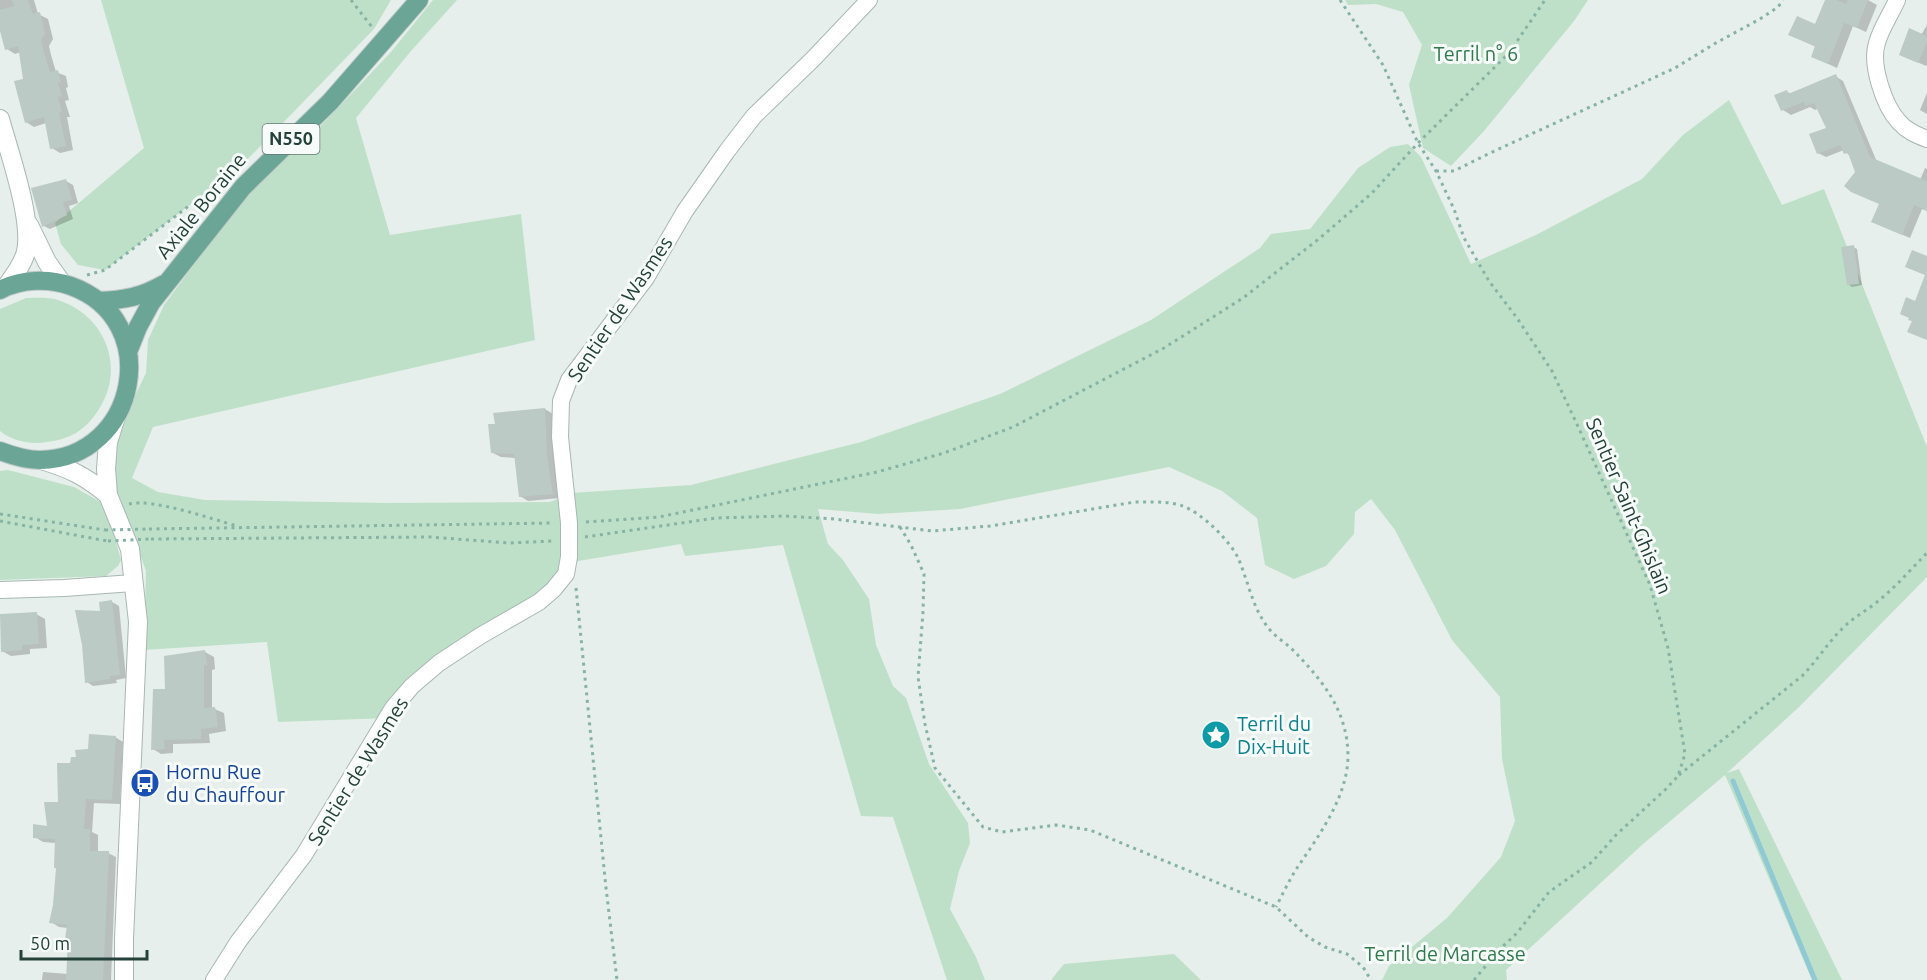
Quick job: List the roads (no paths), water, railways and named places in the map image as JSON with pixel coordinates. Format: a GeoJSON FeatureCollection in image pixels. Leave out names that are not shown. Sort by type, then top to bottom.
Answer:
{"type":"FeatureCollection","features":[{"type":"Feature","properties":{"kind":"main road","name":"Axiale Boraine"},"geometry":{"type":"LineString","coordinates":[[98,301],[147,294],[168,282],[243,187],[330,102],[419,0]]}},
{"type":"Feature","properties":{"kind":"main road"},"geometry":{"type":"LineString","coordinates":[[0,451],[20,458],[41,460],[70,455],[97,440],[116,417],[126,397],[130,376],[128,352],[117,324],[98,301],[81,290],[61,282],[33,280],[3,288]]}},
{"type":"Feature","properties":{"kind":"main road"},"geometry":{"type":"LineString","coordinates":[[128,352],[138,327],[168,282]]}},
{"type":"Feature","properties":{"kind":"street","name":"Sentier de Wasmes"},"geometry":{"type":"LineString","coordinates":[[214,980],[238,942],[304,855],[393,708],[412,686],[439,663],[539,602],[566,574],[569,523],[560,437],[561,401],[569,380],[646,279],[685,211],[754,116],[813,59],[868,0]]}},
{"type":"Feature","properties":{"kind":"street"},"geometry":{"type":"LineString","coordinates":[[1897,0],[1876,43],[1877,75],[1886,101],[1898,121],[1911,132],[1927,139]]}},
{"type":"Feature","properties":{"kind":"street"},"geometry":{"type":"LineString","coordinates":[[0,119],[26,218],[28,236],[25,254],[17,272],[3,288]]}},
{"type":"Feature","properties":{"kind":"street"},"geometry":{"type":"LineString","coordinates":[[26,218],[39,247],[61,282]]}},
{"type":"Feature","properties":{"kind":"street"},"geometry":{"type":"LineString","coordinates":[[116,417],[108,442],[106,469],[108,495],[130,549],[138,622],[124,980]]}},
{"type":"Feature","properties":{"kind":"street"},"geometry":{"type":"LineString","coordinates":[[41,460],[81,474],[108,495]]}},
{"type":"Feature","properties":{"kind":"street"},"geometry":{"type":"LineString","coordinates":[[0,590],[134,583]]}},
{"type":"Feature","properties":{"kind":"waterway"},"geometry":{"type":"LineString","coordinates":[[1733,781],[1815,980]]}},
{"type":"Feature","properties":{"kind":"place","name":"Terril du Dix-Huit"},"geometry":{"type":"Point","coordinates":[1216,735]}},
{"type":"Feature","properties":{"kind":"place","name":"Hornu Rue du Chauffour"},"geometry":{"type":"Point","coordinates":[145,783]}},
{"type":"Feature","properties":{"kind":"park label","name":"Terril n° 6"},"geometry":{"type":"Point","coordinates":[1476,54]}},
{"type":"Feature","properties":{"kind":"park label","name":"Terril de Marcasse"},"geometry":{"type":"Point","coordinates":[1445,954]}}]}
